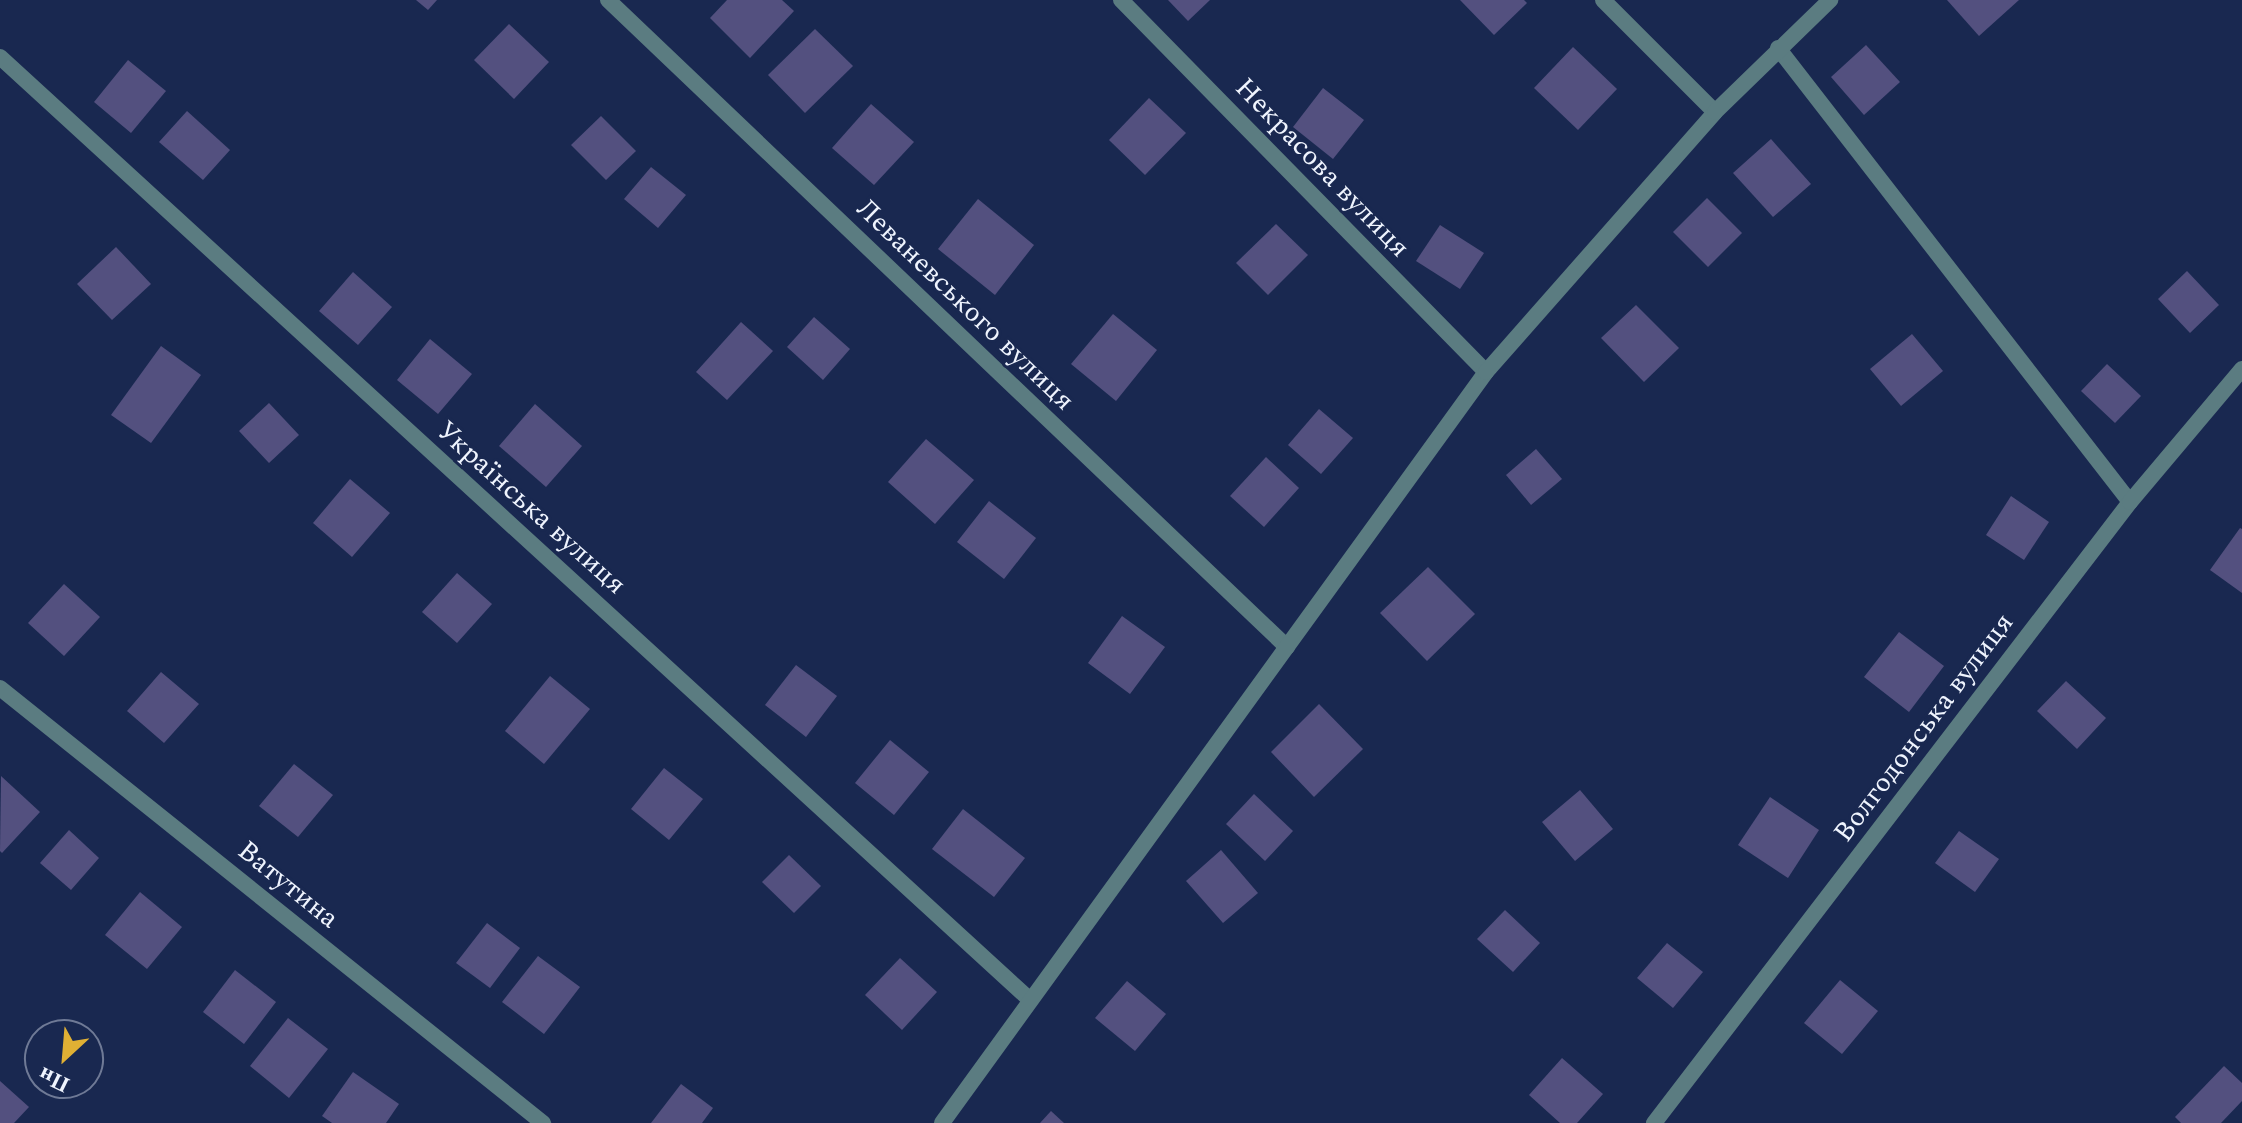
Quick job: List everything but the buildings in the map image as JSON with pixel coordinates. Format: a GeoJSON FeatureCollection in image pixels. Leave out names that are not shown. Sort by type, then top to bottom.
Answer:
{"type":"FeatureCollection","features":[{"type":"Feature","properties":{"kind":"street","name":"Леваневського вулиця"},"geometry":{"type":"LineString","coordinates":[[608,0],[1287,647]]}},
{"type":"Feature","properties":{"kind":"street","name":"Некрасова вулиця"},"geometry":{"type":"LineString","coordinates":[[1121,0],[1486,372]]}},
{"type":"Feature","properties":{"kind":"street"},"geometry":{"type":"LineString","coordinates":[[1603,0],[1715,112]]}},
{"type":"Feature","properties":{"kind":"street"},"geometry":{"type":"LineString","coordinates":[[942,1123],[1028,998],[1486,372],[1715,112],[1830,0]]}},
{"type":"Feature","properties":{"kind":"street"},"geometry":{"type":"LineString","coordinates":[[1778,48],[2130,502]]}},
{"type":"Feature","properties":{"kind":"street","name":"Українська вулиця"},"geometry":{"type":"LineString","coordinates":[[0,57],[1028,998]]}},
{"type":"Feature","properties":{"kind":"street","name":"Волгодонська вулиця"},"geometry":{"type":"LineString","coordinates":[[1654,1123],[2130,502],[2242,369]]}},
{"type":"Feature","properties":{"kind":"street","name":"Ватутина"},"geometry":{"type":"LineString","coordinates":[[0,688],[543,1123]]}}]}
